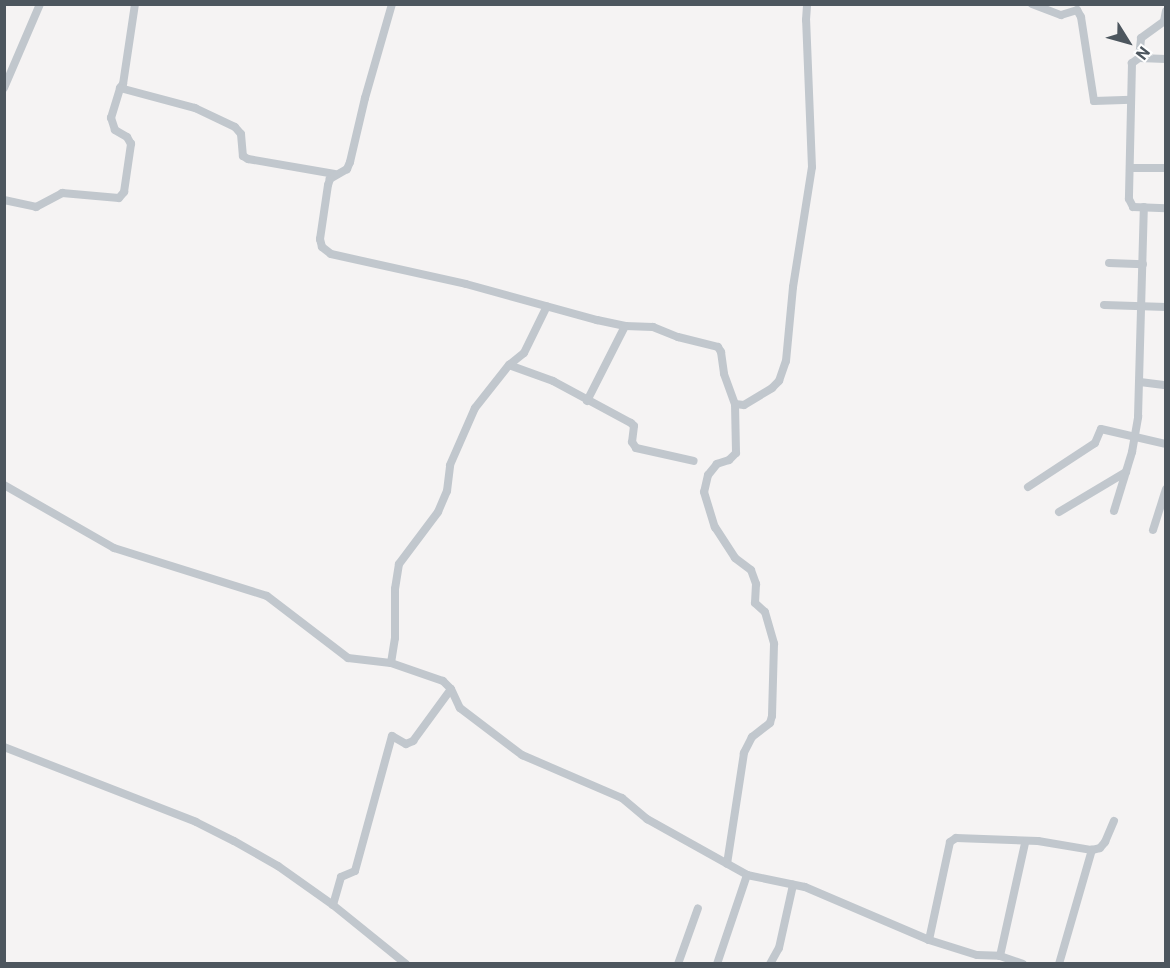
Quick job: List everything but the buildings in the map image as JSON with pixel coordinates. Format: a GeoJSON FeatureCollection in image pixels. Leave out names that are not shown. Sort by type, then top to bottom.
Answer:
{"type":"FeatureCollection","features":[{"type":"Feature","properties":{"kind":"street"},"geometry":{"type":"LineString","coordinates":[[4,88],[40,4]]}},
{"type":"Feature","properties":{"kind":"street"},"geometry":{"type":"LineString","coordinates":[[4,200],[36,207],[62,193],[119,198],[124,192],[130,144],[127,137],[115,130],[111,118],[120,88],[135,4]]}},
{"type":"Feature","properties":{"kind":"street"},"geometry":{"type":"LineString","coordinates":[[120,88],[195,108],[235,127],[241,134],[243,156],[248,159],[335,174],[347,169],[350,162],[365,98],[392,4]]}},
{"type":"Feature","properties":{"kind":"street"},"geometry":{"type":"LineString","coordinates":[[735,404],[744,405],[772,388],[779,381],[786,362],[793,287],[812,167],[807,4]]}},
{"type":"Feature","properties":{"kind":"street"},"geometry":{"type":"LineString","coordinates":[[1032,4],[1061,15],[1080,7],[1094,101],[1131,100]]}},
{"type":"Feature","properties":{"kind":"street"},"geometry":{"type":"LineString","coordinates":[[1139,58],[1141,38],[1164,21],[1166,11]]}},
{"type":"Feature","properties":{"kind":"street"},"geometry":{"type":"LineString","coordinates":[[1166,59],[1139,58],[1132,63],[1129,202],[1133,207],[1166,208]]}},
{"type":"Feature","properties":{"kind":"street"},"geometry":{"type":"LineString","coordinates":[[1130,168],[1166,168]]}},
{"type":"Feature","properties":{"kind":"street"},"geometry":{"type":"LineString","coordinates":[[335,174],[328,185],[320,239],[322,247],[331,254],[466,284],[625,326],[653,327],[678,337],[718,347],[735,404],[736,453],[729,460],[717,464],[708,475],[704,492],[715,527],[735,558],[752,570],[756,584],[755,603],[765,612],[774,644],[772,716],[770,723],[752,737],[744,753],[727,864]]}},
{"type":"Feature","properties":{"kind":"street"},"geometry":{"type":"LineString","coordinates":[[1114,511],[1135,439],[1140,382],[1144,207]]}},
{"type":"Feature","properties":{"kind":"street"},"geometry":{"type":"LineString","coordinates":[[1109,263],[1143,264]]}},
{"type":"Feature","properties":{"kind":"street"},"geometry":{"type":"LineString","coordinates":[[1104,305],[1166,307]]}},
{"type":"Feature","properties":{"kind":"street"},"geometry":{"type":"LineString","coordinates":[[391,663],[395,638],[395,589],[399,564],[438,512],[447,491],[450,465],[475,408],[509,365],[524,353],[548,306]]}},
{"type":"Feature","properties":{"kind":"street"},"geometry":{"type":"LineString","coordinates":[[586,401],[625,326]]}},
{"type":"Feature","properties":{"kind":"street"},"geometry":{"type":"LineString","coordinates":[[509,365],[553,381],[586,401],[631,423],[633,426],[632,442],[636,448],[694,461]]}},
{"type":"Feature","properties":{"kind":"street"},"geometry":{"type":"LineString","coordinates":[[1140,382],[1166,385]]}},
{"type":"Feature","properties":{"kind":"street"},"geometry":{"type":"LineString","coordinates":[[1028,487],[1095,443],[1098,429],[1166,444]]}},
{"type":"Feature","properties":{"kind":"street"},"geometry":{"type":"LineString","coordinates":[[1059,512],[1126,472]]}},
{"type":"Feature","properties":{"kind":"street"},"geometry":{"type":"LineString","coordinates":[[4,485],[114,548],[267,596],[348,658],[391,663],[438,678],[451,689],[460,708],[522,755],[622,798],[647,819],[747,875],[806,887],[929,940],[977,955],[1000,956],[1023,963]]}},
{"type":"Feature","properties":{"kind":"street"},"geometry":{"type":"LineString","coordinates":[[1153,530],[1166,489]]}},
{"type":"Feature","properties":{"kind":"street"},"geometry":{"type":"LineString","coordinates":[[333,905],[341,877],[355,871],[392,736],[406,744],[413,741],[451,689]]}},
{"type":"Feature","properties":{"kind":"street"},"geometry":{"type":"LineString","coordinates":[[4,747],[196,822],[279,866],[406,963]]}},
{"type":"Feature","properties":{"kind":"street"},"geometry":{"type":"LineString","coordinates":[[929,940],[950,842],[956,838],[1025,843],[1038,841],[1092,850],[1100,848],[1105,842],[1114,821]]}},
{"type":"Feature","properties":{"kind":"street"},"geometry":{"type":"LineString","coordinates":[[1000,956],[1025,843]]}},
{"type":"Feature","properties":{"kind":"street"},"geometry":{"type":"LineString","coordinates":[[1059,963],[1092,850]]}},
{"type":"Feature","properties":{"kind":"street"},"geometry":{"type":"LineString","coordinates":[[717,963],[747,875]]}},
{"type":"Feature","properties":{"kind":"street"},"geometry":{"type":"LineString","coordinates":[[770,963],[778,948],[793,885]]}},
{"type":"Feature","properties":{"kind":"street"},"geometry":{"type":"LineString","coordinates":[[678,963],[698,908]]}}]}
